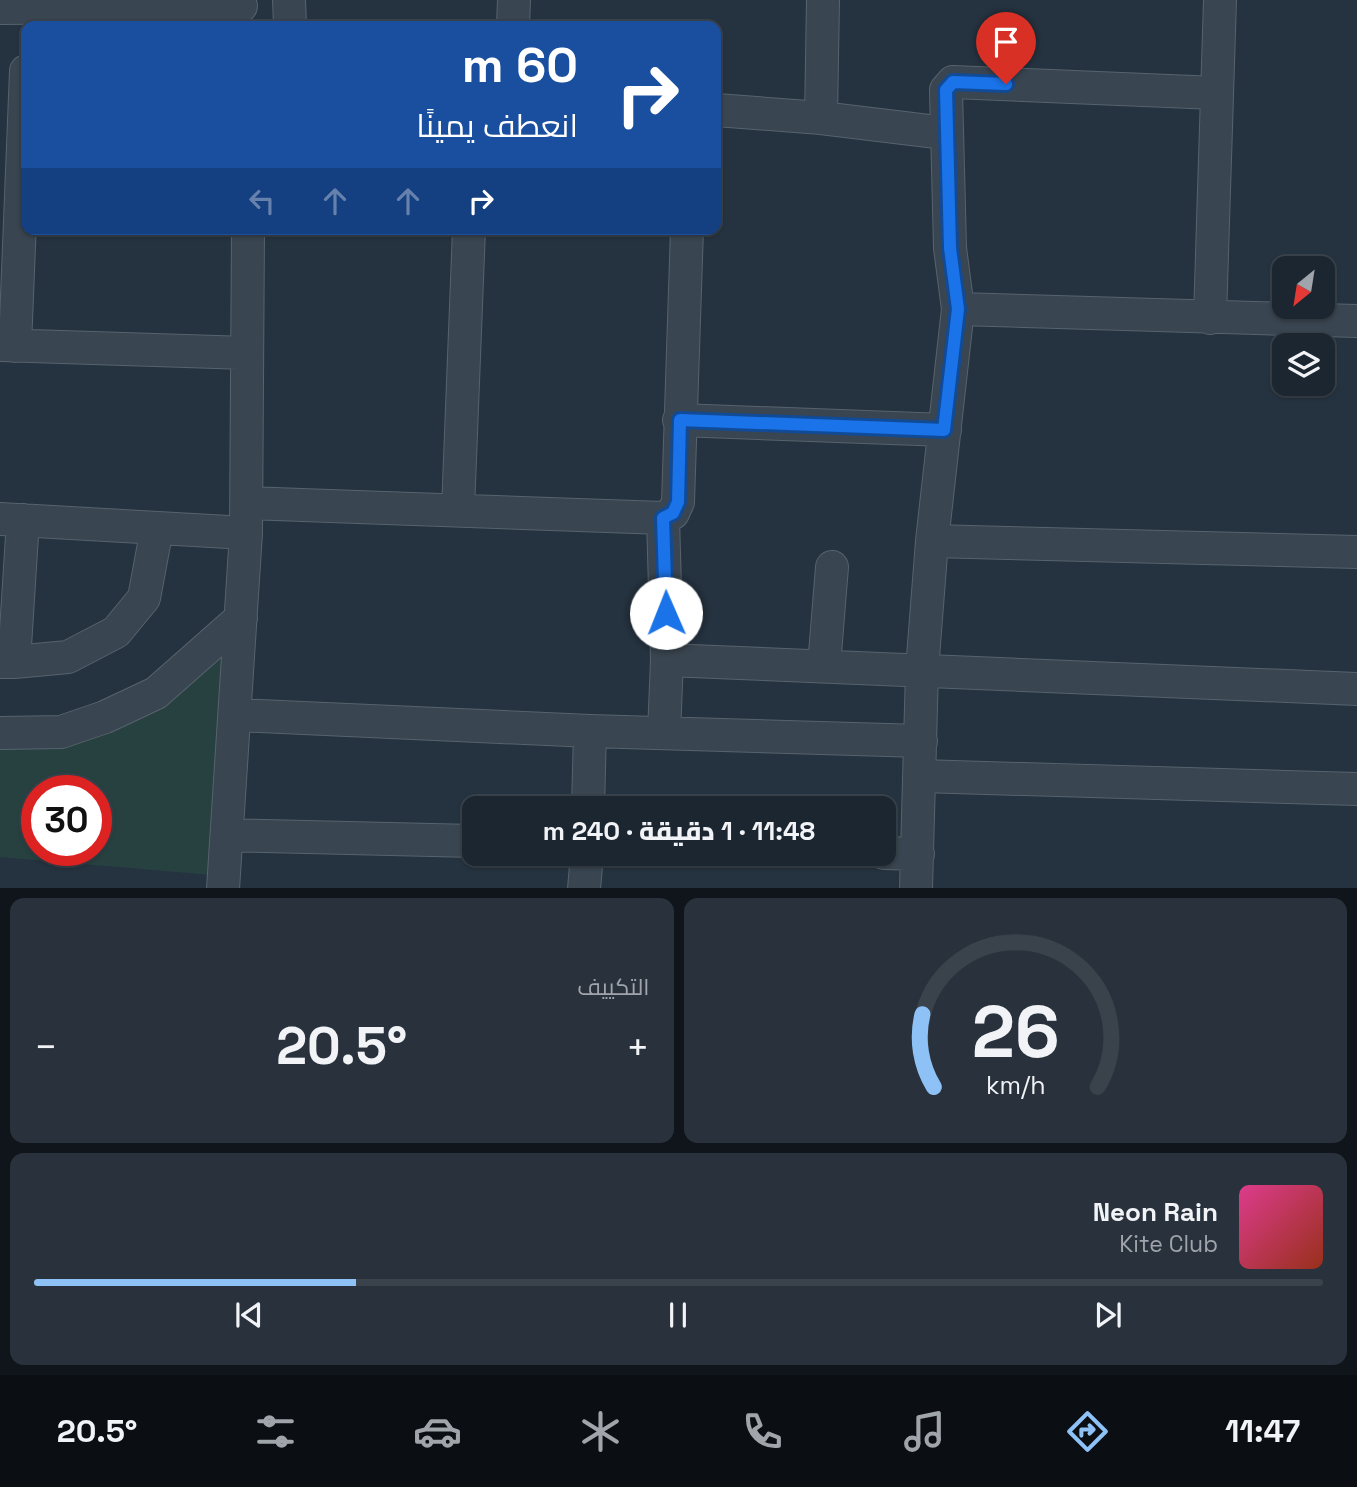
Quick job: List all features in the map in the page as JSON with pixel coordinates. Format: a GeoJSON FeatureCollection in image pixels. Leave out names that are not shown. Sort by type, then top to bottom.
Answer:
{"type":"FeatureCollection","features":[{"type":"Feature","properties":{"kind":"street"},"geometry":{"type":"LineString","coordinates":[[289,0],[290,21]]}},
{"type":"Feature","properties":{"kind":"street"},"geometry":{"type":"LineString","coordinates":[[513,21],[514,0]]}},
{"type":"Feature","properties":{"kind":"street"},"geometry":{"type":"LineString","coordinates":[[821,118],[823,0]]}},
{"type":"Feature","properties":{"kind":"street"},"geometry":{"type":"LineString","coordinates":[[1210,318],[1220,0]]}},
{"type":"Feature","properties":{"kind":"street"},"geometry":{"type":"LineString","coordinates":[[19,14],[241,11]]}},
{"type":"Feature","properties":{"kind":"street"},"geometry":{"type":"LineString","coordinates":[[916,888],[922,670],[932,541],[958,309],[951,260],[945,133],[946,90],[953,82],[1216,93]]}},
{"type":"Feature","properties":{"kind":"street"},"geometry":{"type":"LineString","coordinates":[[0,87],[21,88]]}},
{"type":"Feature","properties":{"kind":"street"},"geometry":{"type":"LineString","coordinates":[[721,110],[821,118],[945,133]]}},
{"type":"Feature","properties":{"kind":"street"},"geometry":{"type":"LineString","coordinates":[[21,159],[8,345],[247,353]]}},
{"type":"Feature","properties":{"kind":"street"},"geometry":{"type":"LineString","coordinates":[[223,888],[236,715],[246,518],[248,235]]}},
{"type":"Feature","properties":{"kind":"street"},"geometry":{"type":"LineString","coordinates":[[458,510],[469,235]]}},
{"type":"Feature","properties":{"kind":"street"},"geometry":{"type":"LineString","coordinates":[[157,528],[144,598],[116,632],[68,656],[7,662],[12,520],[157,528],[246,518],[458,510],[663,518],[673,513],[678,502],[687,235]]}},
{"type":"Feature","properties":{"kind":"street"},"geometry":{"type":"LineString","coordinates":[[958,309],[1357,321]]}},
{"type":"Feature","properties":{"kind":"street"},"geometry":{"type":"LineString","coordinates":[[680,420],[944,430]]}},
{"type":"Feature","properties":{"kind":"street"},"geometry":{"type":"LineString","coordinates":[[663,518],[667,660],[664,733]]}},
{"type":"Feature","properties":{"kind":"street"},"geometry":{"type":"LineString","coordinates":[[932,541],[1357,552]]}},
{"type":"Feature","properties":{"kind":"street"},"geometry":{"type":"LineString","coordinates":[[824,666],[832,567]]}},
{"type":"Feature","properties":{"kind":"street"},"geometry":{"type":"LineString","coordinates":[[0,733],[61,732],[105,717],[156,693],[242,618]]}},
{"type":"Feature","properties":{"kind":"street"},"geometry":{"type":"LineString","coordinates":[[667,660],[1357,689]]}},
{"type":"Feature","properties":{"kind":"street"},"geometry":{"type":"LineString","coordinates":[[236,715],[590,731],[921,741]]}},
{"type":"Feature","properties":{"kind":"street"},"geometry":{"type":"LineString","coordinates":[[588,796],[590,731]]}},
{"type":"Feature","properties":{"kind":"street"},"geometry":{"type":"LineString","coordinates":[[920,776],[1357,789]]}},
{"type":"Feature","properties":{"kind":"street"},"geometry":{"type":"LineString","coordinates":[[228,835],[462,841]]}},
{"type":"Feature","properties":{"kind":"street"},"geometry":{"type":"LineString","coordinates":[[896,853],[918,854]]}},
{"type":"Feature","properties":{"kind":"street"},"geometry":{"type":"LineString","coordinates":[[584,888],[586,866]]}},
{"type":"Feature","properties":{"kind":"green space"},"geometry":{"type":"Polygon","coordinates":[[[227,648],[224,876],[106,866],[112,866],[112,775],[21,775],[21,859],[0,857],[0,745],[68,747],[165,706],[227,648]]]}},
{"type":"Feature","properties":{"kind":"route"},"geometry":{"type":"LineString","coordinates":[[666,613],[663,518],[673,513],[678,502],[680,420],[944,430],[958,309],[950,248],[946,90],[953,82],[1006,84]]}}]}
